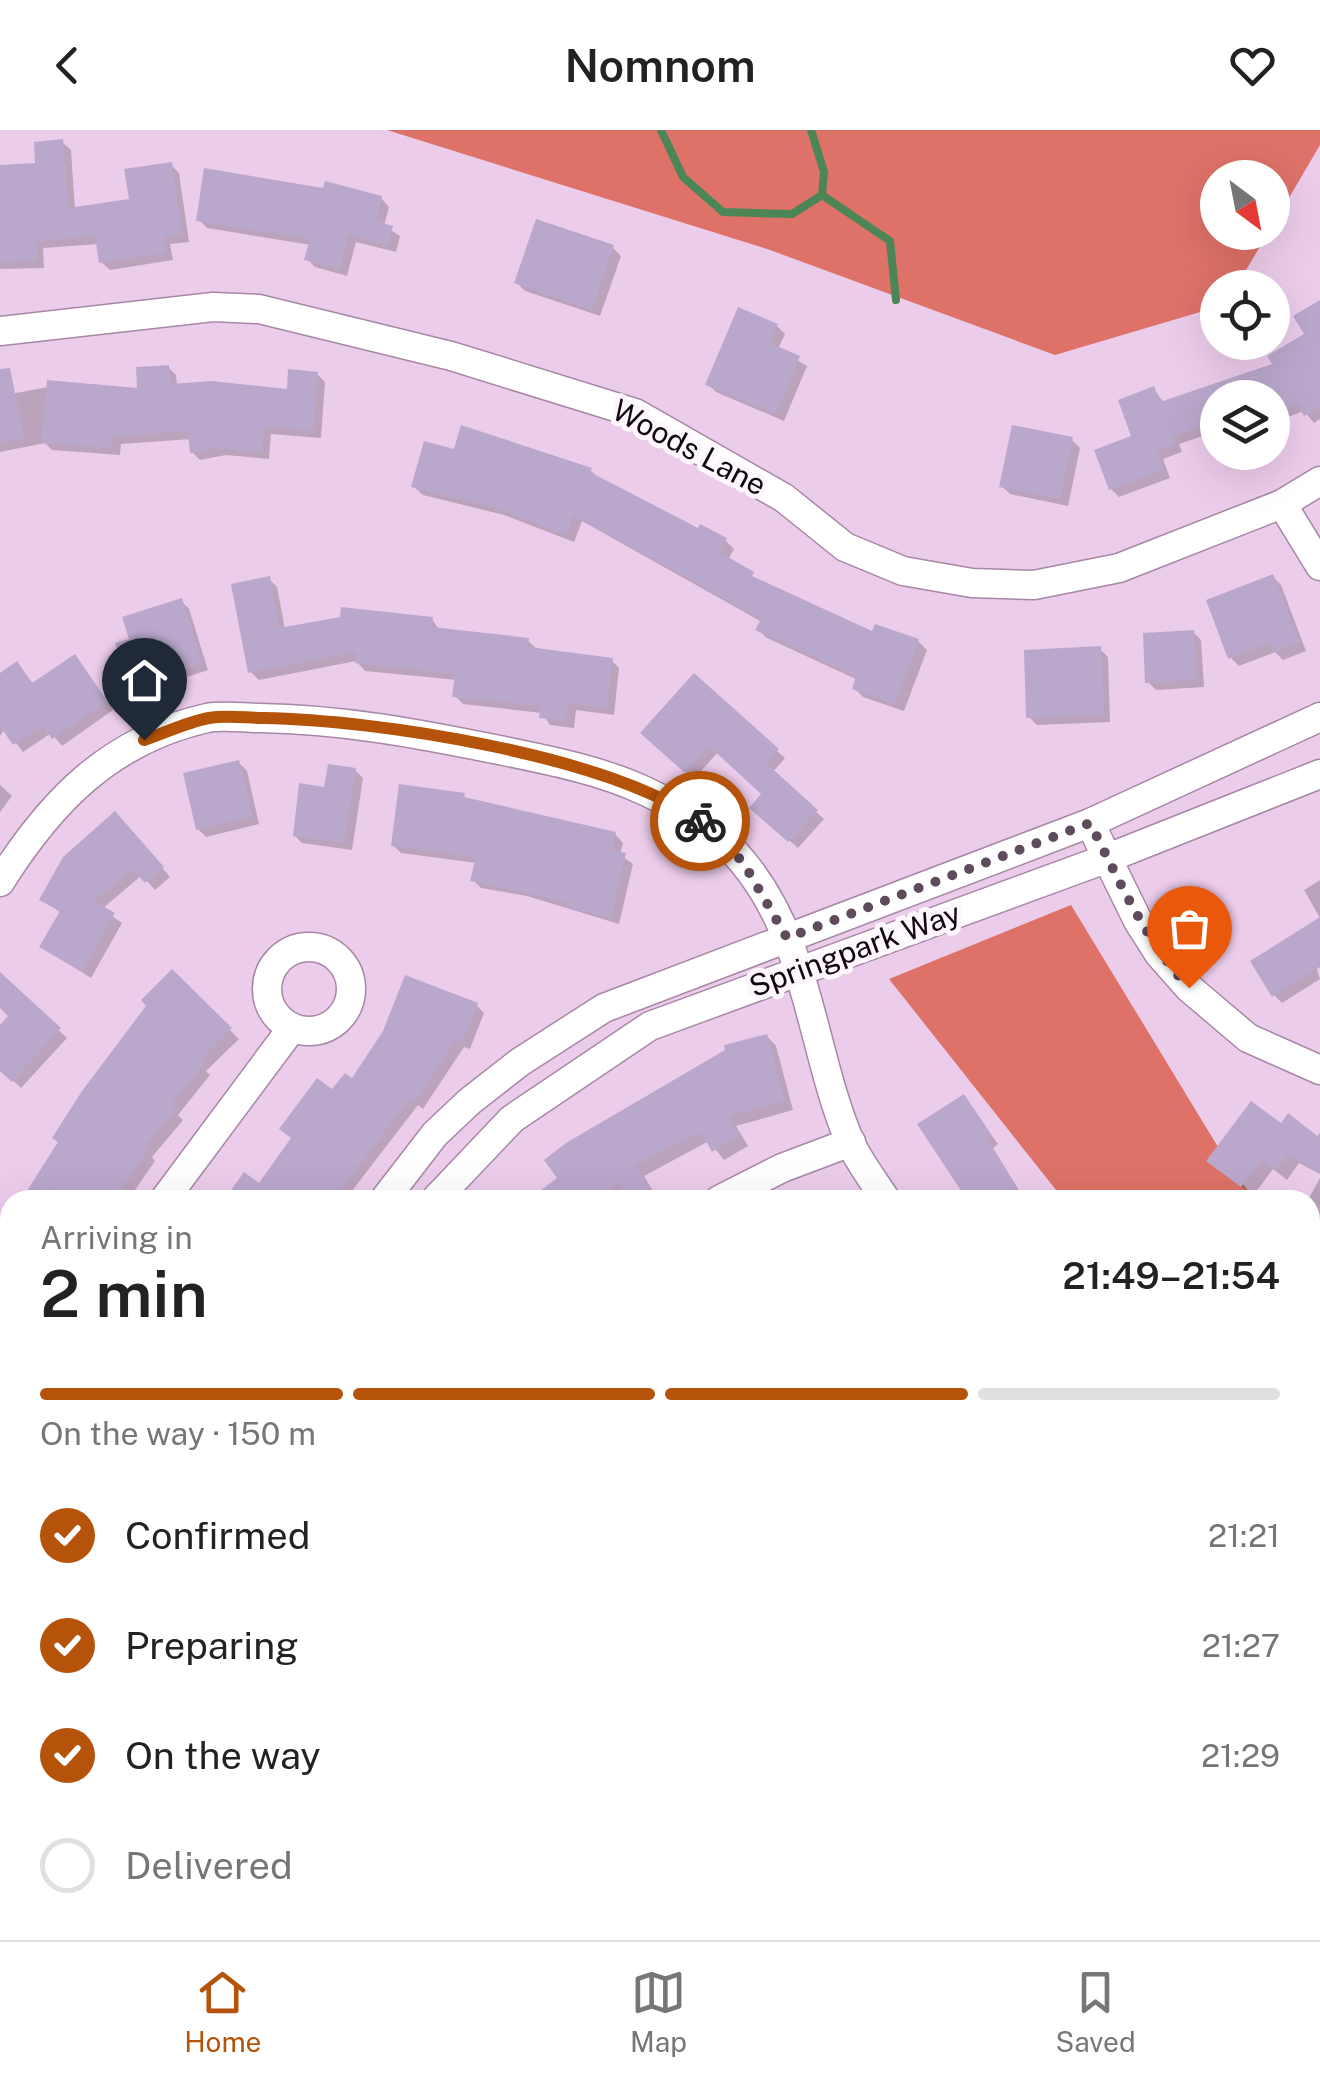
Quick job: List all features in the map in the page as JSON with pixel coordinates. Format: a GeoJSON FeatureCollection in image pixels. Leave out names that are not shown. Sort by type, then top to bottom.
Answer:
{"type":"FeatureCollection","features":[{"type":"Feature","properties":{"kind":"street","name":"Woods Lane"},"geometry":{"type":"LineString","coordinates":[[0,331],[213,307],[244,308],[451,356],[635,413],[784,498],[845,547],[903,572],[972,583],[1034,585],[1119,568],[1282,504],[1320,481]]}},
{"type":"Feature","properties":{"kind":"street"},"geometry":{"type":"LineString","coordinates":[[1282,504],[1320,566]]}},
{"type":"Feature","properties":{"kind":"street","name":"Springpark Way"},"geometry":{"type":"LineString","coordinates":[[392,1190],[435,1134],[470,1101],[604,1008],[1090,823],[1320,716]]}},
{"type":"Feature","properties":{"kind":"street"},"geometry":{"type":"LineString","coordinates":[[0,882],[38,826],[85,775],[144,740],[210,718],[322,719],[527,756],[643,790],[695,818],[723,839],[761,886],[787,938],[850,1142],[880,1190]]}},
{"type":"Feature","properties":{"kind":"street","name":"Springpark Way"},"geometry":{"type":"LineString","coordinates":[[442,1190],[512,1119],[626,1040],[678,1014],[1108,858],[1320,774]]}},
{"type":"Feature","properties":{"kind":"street"},"geometry":{"type":"LineString","coordinates":[[1090,823],[1158,954],[1189,988],[1248,1038],[1315,1058]]}},
{"type":"Feature","properties":{"kind":"street"},"geometry":{"type":"LineString","coordinates":[[171,1190],[292,1028]]}},
{"type":"Feature","properties":{"kind":"street"},"geometry":{"type":"LineString","coordinates":[[739,1190],[782,1168],[850,1142]]}},
{"type":"Feature","properties":{"kind":"shaded area"},"geometry":{"type":"Polygon","coordinates":[[[387,130],[1320,130],[1320,145],[1290,196],[1290,160],[1200,160],[1200,250],[1258,250],[1246,270],[1200,270],[1200,312],[1055,355],[770,250],[387,130]]]}},
{"type":"Feature","properties":{"kind":"shaded area"},"geometry":{"type":"Polygon","coordinates":[[[1071,905],[1247,1190],[1056,1190],[889,979],[1071,905]]]}},
{"type":"Feature","properties":{"kind":"building"},"geometry":{"type":"Polygon","coordinates":[[[63,139],[68,208],[129,199],[124,169],[172,162],[182,234],[164,237],[166,253],[99,263],[95,236],[36,241],[38,260],[0,263],[0,165],[35,163],[34,142],[63,139]]]}},
{"type":"Feature","properties":{"kind":"building"},"geometry":{"type":"Polygon","coordinates":[[[204,168],[323,188],[325,181],[382,196],[376,221],[393,226],[388,245],[348,235],[340,269],[304,260],[310,239],[196,221],[204,168]]]}},
{"type":"Feature","properties":{"kind":"building"},"geometry":{"type":"Polygon","coordinates":[[[536,219],[614,245],[592,310],[514,283],[536,219]]]}},
{"type":"Feature","properties":{"kind":"building"},"geometry":{"type":"Polygon","coordinates":[[[1320,300],[1320,407],[1304,416],[1297,404],[1290,406],[1290,380],[1225,380],[1272,364],[1270,360],[1290,360],[1290,342],[1304,334],[1293,316],[1320,300]]]}},
{"type":"Feature","properties":{"kind":"building"},"geometry":{"type":"Polygon","coordinates":[[[738,307],[778,324],[770,343],[800,356],[776,414],[705,385],[738,307]]]}},
{"type":"Feature","properties":{"kind":"building"},"geometry":{"type":"Polygon","coordinates":[[[169,365],[170,384],[212,381],[287,389],[288,369],[318,372],[313,431],[264,427],[262,452],[217,448],[190,453],[188,431],[113,437],[112,448],[41,443],[47,380],[137,388],[136,367],[169,365]]]}},
{"type":"Feature","properties":{"kind":"building"},"geometry":{"type":"Polygon","coordinates":[[[10,368],[24,438],[0,443],[0,369],[10,368]]]}},
{"type":"Feature","properties":{"kind":"building"},"geometry":{"type":"Polygon","coordinates":[[[1154,386],[1160,402],[1200,388],[1200,427],[1173,436],[1176,444],[1157,451],[1164,470],[1109,490],[1094,450],[1131,436],[1118,400],[1154,386]]]}},
{"type":"Feature","properties":{"kind":"building"},"geometry":{"type":"Polygon","coordinates":[[[461,425],[592,468],[590,472],[698,528],[700,524],[727,538],[719,552],[754,572],[752,576],[872,631],[875,624],[919,639],[895,704],[852,689],[856,676],[755,630],[761,619],[573,515],[566,535],[493,507],[411,487],[424,441],[454,449],[461,425]]]}},
{"type":"Feature","properties":{"kind":"building"},"geometry":{"type":"Polygon","coordinates":[[[1012,425],[1073,437],[1060,499],[999,487],[1012,425]]]}},
{"type":"Feature","properties":{"kind":"building"},"geometry":{"type":"Polygon","coordinates":[[[1273,574],[1300,642],[1273,653],[1269,643],[1228,659],[1206,600],[1273,574]]]}},
{"type":"Feature","properties":{"kind":"building"},"geometry":{"type":"Polygon","coordinates":[[[270,576],[279,628],[340,617],[341,607],[433,617],[432,627],[529,638],[528,647],[613,658],[606,708],[569,703],[566,721],[539,718],[541,706],[452,697],[455,674],[355,663],[356,652],[248,673],[231,584],[270,576]]]}},
{"type":"Feature","properties":{"kind":"building"},"geometry":{"type":"Polygon","coordinates":[[[182,598],[202,663],[129,686],[115,643],[129,639],[122,617],[182,598]]]}},
{"type":"Feature","properties":{"kind":"building"},"geometry":{"type":"Polygon","coordinates":[[[1194,630],[1197,680],[1145,683],[1143,633],[1194,630]]]}},
{"type":"Feature","properties":{"kind":"building"},"geometry":{"type":"Polygon","coordinates":[[[1101,646],[1104,715],[1026,718],[1024,650],[1101,646]]]}},
{"type":"Feature","properties":{"kind":"building"},"geometry":{"type":"Polygon","coordinates":[[[75,654],[107,701],[52,739],[42,726],[13,745],[0,726],[0,673],[17,661],[32,683],[75,654]]]}},
{"type":"Feature","properties":{"kind":"building"},"geometry":{"type":"Polygon","coordinates":[[[694,673],[779,749],[766,763],[818,810],[788,842],[749,808],[761,794],[709,746],[685,773],[640,733],[694,673]]]}},
{"type":"Feature","properties":{"kind":"building"},"geometry":{"type":"Polygon","coordinates":[[[239,760],[253,817],[196,830],[183,773],[239,760]]]}},
{"type":"Feature","properties":{"kind":"building"},"geometry":{"type":"Polygon","coordinates":[[[328,764],[356,768],[344,843],[293,836],[299,783],[324,787],[328,764]]]}},
{"type":"Feature","properties":{"kind":"building"},"geometry":{"type":"Polygon","coordinates":[[[399,784],[465,793],[464,797],[616,832],[612,850],[626,853],[611,918],[566,907],[567,902],[470,881],[476,857],[391,846],[399,784]]]}},
{"type":"Feature","properties":{"kind":"building"},"geometry":{"type":"Polygon","coordinates":[[[115,811],[164,867],[145,883],[132,869],[94,901],[115,913],[82,972],[39,947],[60,911],[39,900],[63,857],[115,811]]]}},
{"type":"Feature","properties":{"kind":"building"},"geometry":{"type":"Polygon","coordinates":[[[1320,917],[1320,967],[1272,997],[1250,961],[1320,917]]]}},
{"type":"Feature","properties":{"kind":"building"},"geometry":{"type":"Polygon","coordinates":[[[172,969],[232,1028],[199,1062],[203,1065],[171,1105],[176,1109],[144,1147],[148,1150],[121,1190],[27,1190],[58,1142],[52,1138],[82,1091],[146,1006],[141,1000],[172,969]]]}},
{"type":"Feature","properties":{"kind":"building"},"geometry":{"type":"Polygon","coordinates":[[[0,972],[61,1028],[12,1082],[0,1071],[0,1025],[8,1016],[0,1008],[0,972]]]}},
{"type":"Feature","properties":{"kind":"building"},"geometry":{"type":"Polygon","coordinates":[[[405,975],[478,1003],[462,1043],[455,1040],[415,1103],[409,1099],[341,1190],[231,1190],[244,1172],[259,1183],[291,1138],[279,1129],[317,1078],[332,1089],[345,1073],[352,1078],[383,1031],[405,975]]]}},
{"type":"Feature","properties":{"kind":"building"},"geometry":{"type":"Polygon","coordinates":[[[767,1034],[785,1101],[729,1116],[740,1136],[712,1152],[701,1132],[636,1166],[650,1188],[647,1190],[623,1190],[618,1183],[609,1190],[541,1190],[557,1178],[544,1160],[566,1143],[725,1050],[724,1045],[767,1034]]]}},
{"type":"Feature","properties":{"kind":"building"},"geometry":{"type":"Polygon","coordinates":[[[964,1094],[991,1134],[985,1137],[1018,1190],[961,1190],[917,1124],[964,1094]]]}},
{"type":"Feature","properties":{"kind":"building"},"geometry":{"type":"Polygon","coordinates":[[[1251,1101],[1281,1123],[1288,1113],[1320,1138],[1320,1172],[1288,1154],[1275,1171],[1261,1161],[1241,1187],[1206,1161],[1251,1101]]]}},
{"type":"Feature","properties":{"kind":"waterway"},"geometry":{"type":"LineString","coordinates":[[661,130],[683,177],[723,212],[792,214],[822,195],[824,172],[811,130]]}},
{"type":"Feature","properties":{"kind":"waterway"},"geometry":{"type":"LineString","coordinates":[[822,195],[890,241],[896,300]]}},
{"type":"Feature","properties":{"kind":"way so far"},"geometry":{"type":"LineString","coordinates":[[700,821],[723,839],[761,886],[787,938],[1090,823],[1138,921],[1158,954],[1189,988]]}},
{"type":"Feature","properties":{"kind":"route"},"geometry":{"type":"LineString","coordinates":[[144,740],[210,718],[322,719],[436,737],[586,771],[643,790],[700,821]]}}]}
